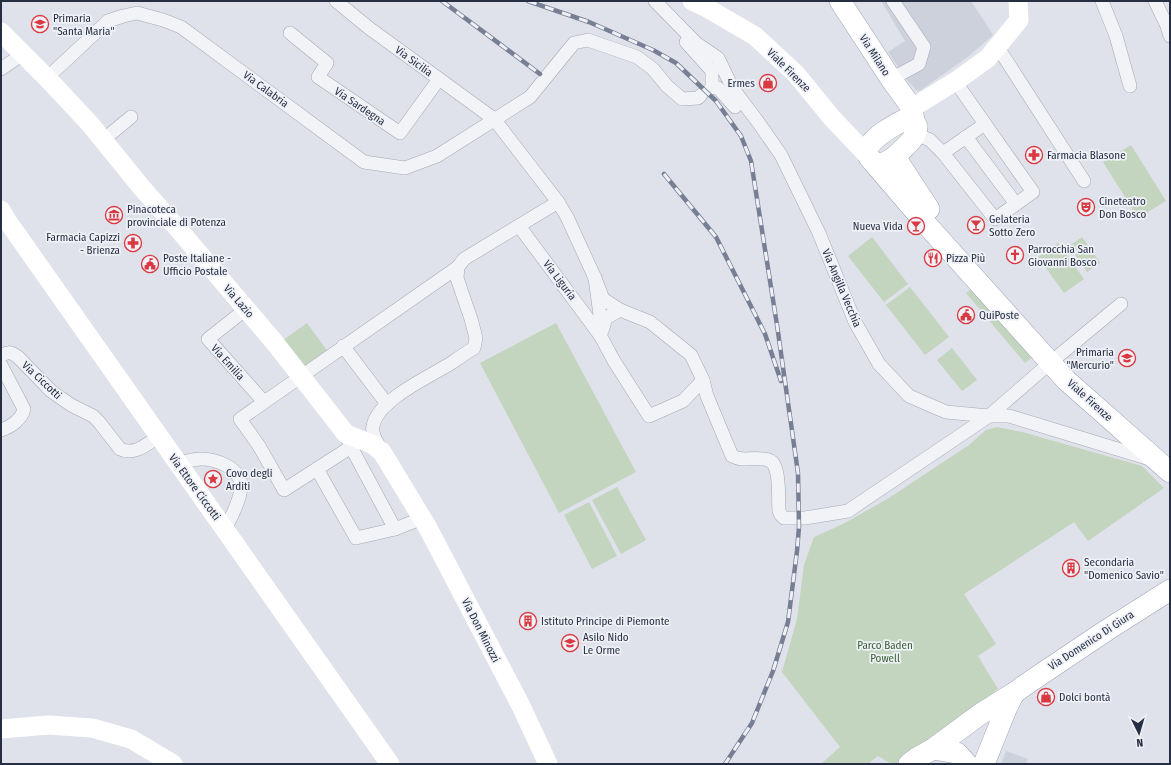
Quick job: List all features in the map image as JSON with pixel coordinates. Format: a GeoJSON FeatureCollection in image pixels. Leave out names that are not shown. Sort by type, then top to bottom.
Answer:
{"type":"FeatureCollection","features":[{"type":"Feature","properties":{"kind":"main road","name":"Viale Firenze"},"geometry":{"type":"LineString","coordinates":[[692,1],[707,8],[754,36],[796,74],[832,118],[1066,380],[1164,467]]}},
{"type":"Feature","properties":{"kind":"main road","name":"Via Milano"},"geometry":{"type":"LineString","coordinates":[[840,1],[891,79],[911,121]]}},
{"type":"Feature","properties":{"kind":"main road"},"geometry":{"type":"LineString","coordinates":[[911,121],[911,141],[895,157],[885,163],[878,164],[871,160],[867,150],[874,140],[911,121],[954,81],[988,58],[1019,20],[1018,1]]}},
{"type":"Feature","properties":{"kind":"main road","name":"Via Lazio"},"geometry":{"type":"LineString","coordinates":[[1,32],[90,124],[275,343],[348,440]]}},
{"type":"Feature","properties":{"kind":"main road","name":"Viale Firenze"},"geometry":{"type":"LineString","coordinates":[[895,157],[967,269]]}},
{"type":"Feature","properties":{"kind":"main road","name":"Via Ettore Ciccotti"},"geometry":{"type":"LineString","coordinates":[[1,210],[158,437],[225,529],[390,764]]}},
{"type":"Feature","properties":{"kind":"main road"},"geometry":{"type":"LineString","coordinates":[[348,440],[372,444],[382,452]]}},
{"type":"Feature","properties":{"kind":"main road","name":"Via Don Minozzi"},"geometry":{"type":"LineString","coordinates":[[382,452],[422,518],[521,706],[548,764]]}},
{"type":"Feature","properties":{"kind":"main road","name":"Via Domenico Di Giura"},"geometry":{"type":"LineString","coordinates":[[909,764],[1106,630],[1170,590]]}},
{"type":"Feature","properties":{"kind":"main road","name":"Via Domenico Di Giura"},"geometry":{"type":"LineString","coordinates":[[984,764],[1014,693]]}},
{"type":"Feature","properties":{"kind":"main road"},"geometry":{"type":"LineString","coordinates":[[1,729],[48,725],[92,728],[131,739],[173,764]]}},
{"type":"Feature","properties":{"kind":"main road"},"geometry":{"type":"LineString","coordinates":[[933,749],[957,753],[967,764]]}},
{"type":"Feature","properties":{"kind":"street","name":"Via Sicilia"},"geometry":{"type":"LineString","coordinates":[[336,1],[369,28],[494,119],[558,202],[595,278]]}},
{"type":"Feature","properties":{"kind":"street"},"geometry":{"type":"LineString","coordinates":[[649,1],[712,71],[708,90]]}},
{"type":"Feature","properties":{"kind":"street","name":"Via Angilla Vecchia"},"geometry":{"type":"LineString","coordinates":[[655,1],[696,43],[718,58],[733,89],[781,155],[819,233],[855,322],[879,364],[909,396],[946,412],[989,416],[1009,416],[1164,467]]}},
{"type":"Feature","properties":{"kind":"street"},"geometry":{"type":"LineString","coordinates":[[891,79],[919,64],[924,47],[893,1]]}},
{"type":"Feature","properties":{"kind":"street"},"geometry":{"type":"LineString","coordinates":[[1009,1],[1019,20]]}},
{"type":"Feature","properties":{"kind":"street"},"geometry":{"type":"LineString","coordinates":[[1102,1],[1116,36],[1130,86]]}},
{"type":"Feature","properties":{"kind":"street"},"geometry":{"type":"LineString","coordinates":[[1155,1],[1170,36]]}},
{"type":"Feature","properties":{"kind":"street","name":"Via Calabria"},"geometry":{"type":"LineString","coordinates":[[47,78],[108,21],[136,13],[163,20],[181,27],[364,162],[405,168],[437,156],[530,97],[574,43],[588,40],[637,57],[653,69],[667,86],[682,100],[698,98],[708,90]]}},
{"type":"Feature","properties":{"kind":"street","name":"Via Sardegna"},"geometry":{"type":"LineString","coordinates":[[290,33],[327,63],[318,77],[400,133],[439,79]]}},
{"type":"Feature","properties":{"kind":"street"},"geometry":{"type":"LineString","coordinates":[[997,46],[1084,181]]}},
{"type":"Feature","properties":{"kind":"street"},"geometry":{"type":"LineString","coordinates":[[1,69],[23,54]]}},
{"type":"Feature","properties":{"kind":"street"},"geometry":{"type":"LineString","coordinates":[[911,121],[943,153],[995,219],[1033,192],[954,81]]}},
{"type":"Feature","properties":{"kind":"street","name":"Via Angilla Vecchia"},"geometry":{"type":"LineString","coordinates":[[708,90],[718,88],[737,109],[747,117],[758,122]]}},
{"type":"Feature","properties":{"kind":"street"},"geometry":{"type":"LineString","coordinates":[[103,140],[130,117]]}},
{"type":"Feature","properties":{"kind":"street"},"geometry":{"type":"LineString","coordinates":[[943,153],[985,124]]}},
{"type":"Feature","properties":{"kind":"street"},"geometry":{"type":"LineString","coordinates":[[966,137],[1016,204]]}},
{"type":"Feature","properties":{"kind":"street"},"geometry":{"type":"LineString","coordinates":[[395,529],[348,440],[317,469],[284,490],[259,446],[240,420],[461,263],[558,202]]}},
{"type":"Feature","properties":{"kind":"street","name":"Via Liguria"},"geometry":{"type":"LineString","coordinates":[[519,226],[600,335],[614,361],[649,416],[683,401],[703,380]]}},
{"type":"Feature","properties":{"kind":"street"},"geometry":{"type":"LineString","coordinates":[[382,452],[375,438],[373,424],[377,416],[387,404],[474,348],[476,338],[457,278],[461,263]]}},
{"type":"Feature","properties":{"kind":"street"},"geometry":{"type":"LineString","coordinates":[[595,278],[603,299],[620,310],[650,322],[691,355],[703,380],[707,396],[732,456],[740,460],[762,458],[771,461],[775,466],[777,474],[779,511],[784,518],[805,518],[848,511],[989,416],[1050,362],[1121,304]]}},
{"type":"Feature","properties":{"kind":"street"},"geometry":{"type":"LineString","coordinates":[[595,278],[600,315],[600,335]]}},
{"type":"Feature","properties":{"kind":"street","name":"Via Emilia"},"geometry":{"type":"LineString","coordinates":[[246,309],[208,339],[264,402]]}},
{"type":"Feature","properties":{"kind":"street"},"geometry":{"type":"LineString","coordinates":[[600,335],[606,318],[620,310]]}},
{"type":"Feature","properties":{"kind":"street"},"geometry":{"type":"LineString","coordinates":[[343,346],[387,404]]}},
{"type":"Feature","properties":{"kind":"street","name":"Via Ciccotti"},"geometry":{"type":"LineString","coordinates":[[1,356],[7,352],[12,352],[51,391],[71,405],[93,416],[120,449],[125,452],[136,451],[158,437]]}},
{"type":"Feature","properties":{"kind":"street","name":"Via Ciccotti"},"geometry":{"type":"LineString","coordinates":[[1,365],[24,409],[23,414],[17,420],[1,430]]}},
{"type":"Feature","properties":{"kind":"street"},"geometry":{"type":"LineString","coordinates":[[177,463],[202,459],[225,464],[238,474],[241,485],[234,512],[225,529]]}},
{"type":"Feature","properties":{"kind":"street"},"geometry":{"type":"LineString","coordinates":[[317,469],[356,538],[395,529],[422,518]]}},
{"type":"Feature","properties":{"kind":"shaded area"},"geometry":{"type":"Polygon","coordinates":[[[881,1],[971,1],[993,35],[969,56],[918,92],[907,80],[888,52],[905,41],[881,1]]]}},
{"type":"Feature","properties":{"kind":"shaded area"},"geometry":{"type":"Polygon","coordinates":[[[1006,751],[1028,759],[1026,764],[1001,764],[1006,751]]]}},
{"type":"Feature","properties":{"kind":"green space"},"geometry":{"type":"Polygon","coordinates":[[[1131,145],[1166,201],[1138,218],[1103,162],[1131,145]]]}},
{"type":"Feature","properties":{"kind":"green space"},"geometry":{"type":"Polygon","coordinates":[[[872,237],[908,284],[884,302],[848,256],[872,237]]]}},
{"type":"Feature","properties":{"kind":"green space"},"geometry":{"type":"Polygon","coordinates":[[[1082,237],[1100,263],[1087,272],[1069,246],[1082,237]]]}},
{"type":"Feature","properties":{"kind":"green space"},"geometry":{"type":"Polygon","coordinates":[[[1058,243],[1084,279],[1064,293],[1038,257],[1058,243]]]}},
{"type":"Feature","properties":{"kind":"green space"},"geometry":{"type":"Polygon","coordinates":[[[975,286],[1034,356],[1025,363],[966,293],[975,286]]]}},
{"type":"Feature","properties":{"kind":"green space"},"geometry":{"type":"Polygon","coordinates":[[[910,287],[949,337],[925,355],[886,305],[910,287]]]}},
{"type":"Feature","properties":{"kind":"green space"},"geometry":{"type":"Polygon","coordinates":[[[307,323],[328,352],[303,370],[282,341],[307,323]]]}},
{"type":"Feature","properties":{"kind":"green space"},"geometry":{"type":"Polygon","coordinates":[[[556,323],[636,472],[559,513],[480,363],[556,323]]]}},
{"type":"Feature","properties":{"kind":"green space"},"geometry":{"type":"Polygon","coordinates":[[[952,348],[977,380],[962,391],[937,360],[952,348]]]}},
{"type":"Feature","properties":{"kind":"green space","name":"Parco Baden Powell"},"geometry":{"type":"Polygon","coordinates":[[[997,427],[1022,432],[1142,466],[1164,488],[1088,541],[1074,522],[964,594],[996,644],[978,656],[998,689],[911,758],[899,763],[890,763],[878,756],[868,764],[821,764],[840,747],[782,672],[797,619],[804,565],[814,537],[843,524],[889,498],[969,445],[986,430],[997,427]]]}},
{"type":"Feature","properties":{"kind":"green space"},"geometry":{"type":"Polygon","coordinates":[[[617,487],[646,540],[621,554],[592,500],[617,487]]]}},
{"type":"Feature","properties":{"kind":"green space"},"geometry":{"type":"Polygon","coordinates":[[[589,502],[617,556],[592,569],[564,515],[589,502]]]}},
{"type":"Feature","properties":{"kind":"railway"},"geometry":{"type":"LineString","coordinates":[[442,1],[540,74]]}},
{"type":"Feature","properties":{"kind":"railway"},"geometry":{"type":"LineString","coordinates":[[528,1],[589,22],[653,50],[676,63],[716,101],[741,136],[751,161],[777,325],[798,473],[799,527],[788,622],[773,671],[752,723],[725,764]]}},
{"type":"Feature","properties":{"kind":"railway"},"geometry":{"type":"LineString","coordinates":[[664,174],[716,237],[765,334],[781,381]]}},
{"type":"Feature","properties":{"kind":"place","name":"Primaria \"Santa Maria\""},"geometry":{"type":"Point","coordinates":[40,24]}},
{"type":"Feature","properties":{"kind":"place","name":"Ermes"},"geometry":{"type":"Point","coordinates":[768,83]}},
{"type":"Feature","properties":{"kind":"place","name":"Farmacia Blasone"},"geometry":{"type":"Point","coordinates":[1034,155]}},
{"type":"Feature","properties":{"kind":"place","name":"Cineteatro Don Bosco"},"geometry":{"type":"Point","coordinates":[1086,207]}},
{"type":"Feature","properties":{"kind":"place","name":"Pinacoteca provinciale di Potenza"},"geometry":{"type":"Point","coordinates":[114,215]}},
{"type":"Feature","properties":{"kind":"place","name":"Gelateria Sotto Zero"},"geometry":{"type":"Point","coordinates":[976,225]}},
{"type":"Feature","properties":{"kind":"place","name":"Nueva Vida"},"geometry":{"type":"Point","coordinates":[916,226]}},
{"type":"Feature","properties":{"kind":"place","name":"Farmacia Capizzi - Brienza"},"geometry":{"type":"Point","coordinates":[133,243]}},
{"type":"Feature","properties":{"kind":"place","name":"Parrocchia San Giovanni Bosco"},"geometry":{"type":"Point","coordinates":[1015,255]}},
{"type":"Feature","properties":{"kind":"place","name":"Pizza Più"},"geometry":{"type":"Point","coordinates":[933,258]}},
{"type":"Feature","properties":{"kind":"place","name":"Poste Italiane - Ufficio Postale"},"geometry":{"type":"Point","coordinates":[150,264]}},
{"type":"Feature","properties":{"kind":"place","name":"QuiPoste"},"geometry":{"type":"Point","coordinates":[966,315]}},
{"type":"Feature","properties":{"kind":"place","name":"Primaria \"Mercurio\""},"geometry":{"type":"Point","coordinates":[1127,358]}},
{"type":"Feature","properties":{"kind":"place","name":"Covo degli Arditi"},"geometry":{"type":"Point","coordinates":[213,479]}},
{"type":"Feature","properties":{"kind":"place","name":"Secondaria \"Domenico Savio\""},"geometry":{"type":"Point","coordinates":[1071,568]}},
{"type":"Feature","properties":{"kind":"place","name":"Istituto Principe di Piemonte"},"geometry":{"type":"Point","coordinates":[528,621]}},
{"type":"Feature","properties":{"kind":"place","name":"Asilo Nido Le Orme"},"geometry":{"type":"Point","coordinates":[570,643]}},
{"type":"Feature","properties":{"kind":"place","name":"Dolci bontà"},"geometry":{"type":"Point","coordinates":[1046,697]}}]}
